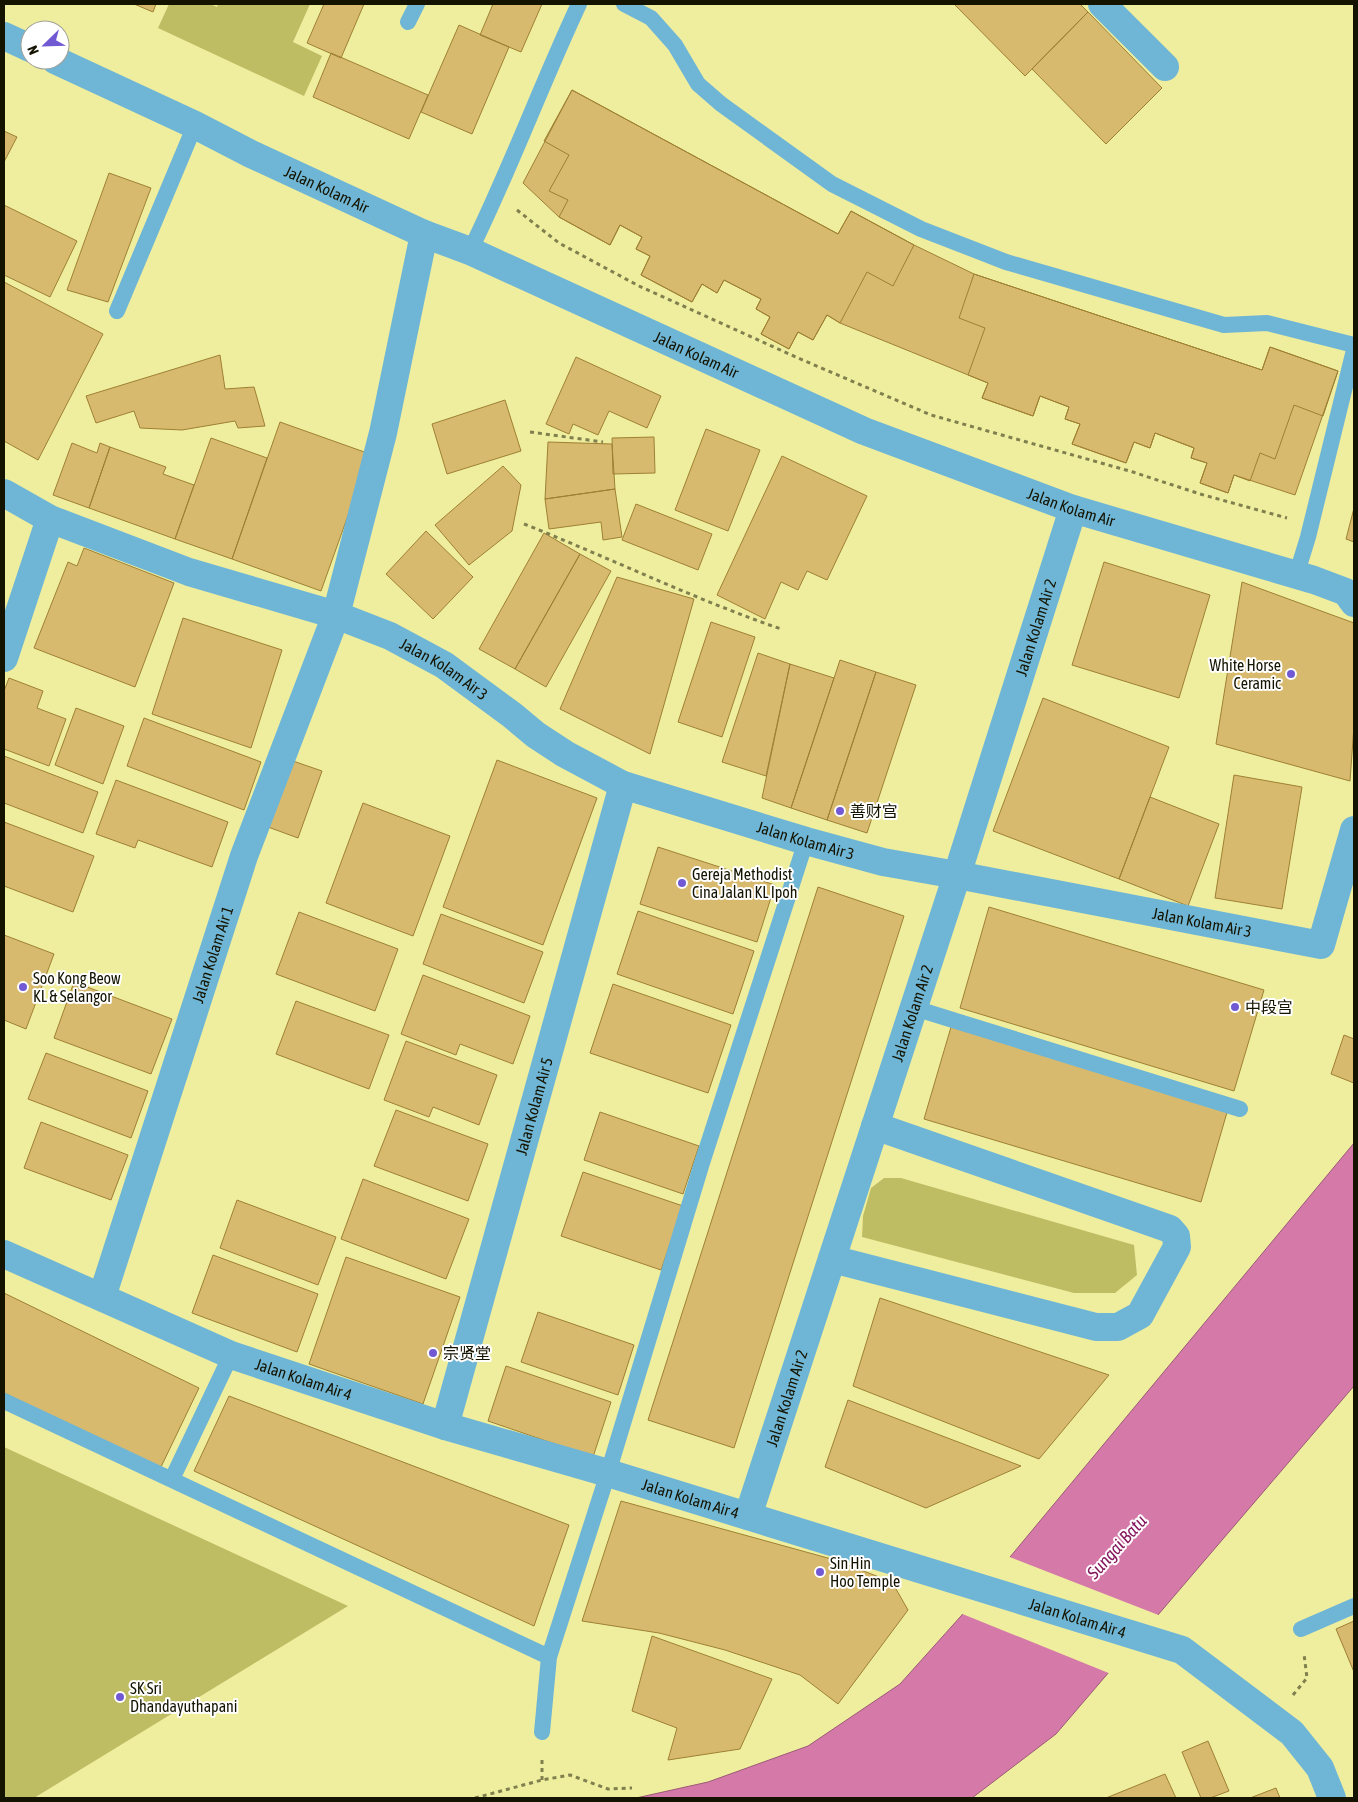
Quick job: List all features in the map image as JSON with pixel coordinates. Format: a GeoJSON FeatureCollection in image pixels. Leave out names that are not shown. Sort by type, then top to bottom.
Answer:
{"type":"FeatureCollection","features":[{"type":"Feature","properties":{"kind":"street"},"geometry":{"type":"LineString","coordinates":[[1102,4],[1165,67]]}},
{"type":"Feature","properties":{"kind":"street"},"geometry":{"type":"LineString","coordinates":[[4,36],[20,43]]}},
{"type":"Feature","properties":{"kind":"street","name":"Jalan Kolam Air"},"geometry":{"type":"LineString","coordinates":[[70,67],[424,234],[470,251],[864,431],[1073,509],[1314,580],[1351,597]]}},
{"type":"Feature","properties":{"kind":"street"},"geometry":{"type":"LineString","coordinates":[[336,615],[383,432],[424,234]]}},
{"type":"Feature","properties":{"kind":"street","name":"Jalan Kolam Air 3"},"geometry":{"type":"LineString","coordinates":[[4,493],[50,519],[189,572],[336,615],[390,636],[444,664],[536,735],[565,754],[623,785],[806,841],[883,862],[1321,945],[1354,830]]}},
{"type":"Feature","properties":{"kind":"street","name":"Jalan Kolam Air 2"},"geometry":{"type":"LineString","coordinates":[[748,1516],[958,875],[1073,509]]}},
{"type":"Feature","properties":{"kind":"street"},"geometry":{"type":"LineString","coordinates":[[4,658],[50,519]]}},
{"type":"Feature","properties":{"kind":"street","name":"Jalan Kolam Air 1"},"geometry":{"type":"LineString","coordinates":[[102,1297],[244,856],[336,615]]}},
{"type":"Feature","properties":{"kind":"street","name":"Jalan Kolam Air 5"},"geometry":{"type":"LineString","coordinates":[[445,1426],[623,785]]}},
{"type":"Feature","properties":{"kind":"street"},"geometry":{"type":"LineString","coordinates":[[832,1259],[1096,1327],[1118,1327],[1140,1315],[1177,1247],[1176,1236],[1170,1229],[875,1126]]}},
{"type":"Feature","properties":{"kind":"street","name":"Jalan Kolam Air 4"},"geometry":{"type":"LineString","coordinates":[[4,1254],[232,1355],[445,1426],[608,1473],[1182,1650],[1292,1733],[1320,1768],[1332,1798]]}},
{"type":"Feature","properties":{"kind":"lane"},"geometry":{"type":"LineString","coordinates":[[408,22],[417,4]]}},
{"type":"Feature","properties":{"kind":"lane"},"geometry":{"type":"LineString","coordinates":[[470,251],[579,4]]}},
{"type":"Feature","properties":{"kind":"lane"},"geometry":{"type":"LineString","coordinates":[[624,4],[651,18],[675,45],[698,84],[721,104],[832,184],[921,228],[1006,262],[1224,324],[1267,323],[1354,345]]}},
{"type":"Feature","properties":{"kind":"lane"},"geometry":{"type":"LineString","coordinates":[[117,311],[194,125]]}},
{"type":"Feature","properties":{"kind":"lane"},"geometry":{"type":"LineString","coordinates":[[1296,576],[1311,525],[1354,350]]}},
{"type":"Feature","properties":{"kind":"lane"},"geometry":{"type":"LineString","coordinates":[[542,1732],[549,1657],[608,1473],[702,1163],[806,841]]}},
{"type":"Feature","properties":{"kind":"lane"},"geometry":{"type":"LineString","coordinates":[[914,1008],[1240,1109]]}},
{"type":"Feature","properties":{"kind":"lane"},"geometry":{"type":"LineString","coordinates":[[172,1479],[232,1355]]}},
{"type":"Feature","properties":{"kind":"lane"},"geometry":{"type":"LineString","coordinates":[[4,1401],[549,1657]]}},
{"type":"Feature","properties":{"kind":"lane"},"geometry":{"type":"LineString","coordinates":[[1300,1629],[1354,1606]]}},
{"type":"Feature","properties":{"kind":"path"},"geometry":{"type":"LineString","coordinates":[[496,195],[559,243],[639,286],[798,358],[931,415],[1311,525]]}},
{"type":"Feature","properties":{"kind":"path"},"geometry":{"type":"LineString","coordinates":[[530,432],[603,442]]}},
{"type":"Feature","properties":{"kind":"path"},"geometry":{"type":"LineString","coordinates":[[524,524],[738,614],[781,629]]}},
{"type":"Feature","properties":{"kind":"path"},"geometry":{"type":"LineString","coordinates":[[1274,1718],[1307,1678],[1300,1629]]}},
{"type":"Feature","properties":{"kind":"path"},"geometry":{"type":"LineString","coordinates":[[475,1798],[542,1780],[570,1775],[608,1789],[632,1788]]}},
{"type":"Feature","properties":{"kind":"shaded area"},"geometry":{"type":"Polygon","coordinates":[[[169,4],[210,4],[217,7],[218,4],[310,4],[293,42],[322,56],[304,96],[158,28],[169,4]]]}},
{"type":"Feature","properties":{"kind":"shaded area"},"geometry":{"type":"Polygon","coordinates":[[[884,1178],[901,1178],[1134,1245],[1137,1275],[1115,1293],[1074,1293],[862,1237],[863,1216],[871,1188],[884,1178]]]}},
{"type":"Feature","properties":{"kind":"shaded area","name":"SK Sri Dhandayuthapani"},"geometry":{"type":"Polygon","coordinates":[[[4,1447],[348,1606],[34,1798],[4,1798],[4,1447]]]}},
{"type":"Feature","properties":{"kind":"water","name":"Sungai Batu"},"geometry":{"type":"Polygon","coordinates":[[[1354,1143],[1354,1386],[1056,1734],[972,1798],[636,1798],[708,1782],[808,1746],[900,1684],[961,1616],[1354,1143]]]}},
{"type":"Feature","properties":{"kind":"pier"},"geometry":{"type":"Polygon","coordinates":[[[1007,1556],[1161,1616],[1111,1674],[960,1613],[1007,1556]]]}},
{"type":"Feature","properties":{"kind":"building"},"geometry":{"type":"Polygon","coordinates":[[[134,4],[156,4],[153,12],[134,4]]]}},
{"type":"Feature","properties":{"kind":"building"},"geometry":{"type":"Polygon","coordinates":[[[324,4],[364,4],[341,58],[307,43],[324,4]]]}},
{"type":"Feature","properties":{"kind":"building"},"geometry":{"type":"Polygon","coordinates":[[[493,4],[542,4],[521,52],[480,35],[493,4]]]}},
{"type":"Feature","properties":{"kind":"building"},"geometry":{"type":"Polygon","coordinates":[[[954,4],[1080,4],[1088,12],[1025,76],[954,4]]]}},
{"type":"Feature","properties":{"kind":"building"},"geometry":{"type":"Polygon","coordinates":[[[1088,12],[1162,88],[1106,144],[1032,69],[1088,12]]]}},
{"type":"Feature","properties":{"kind":"building"},"geometry":{"type":"Polygon","coordinates":[[[459,25],[509,47],[472,134],[421,112],[459,25]]]}},
{"type":"Feature","properties":{"kind":"building"},"geometry":{"type":"Polygon","coordinates":[[[331,53],[428,95],[409,139],[313,97],[331,53]]]}},
{"type":"Feature","properties":{"kind":"building"},"geometry":{"type":"Polygon","coordinates":[[[572,90],[838,234],[851,211],[914,245],[893,286],[867,272],[840,323],[827,315],[813,340],[798,332],[789,349],[761,334],[770,317],[756,309],[761,299],[724,280],[717,293],[702,284],[692,302],[641,275],[650,256],[636,249],[642,237],[620,225],[610,245],[559,217],[568,200],[549,191],[569,155],[544,141],[572,90]]]}},
{"type":"Feature","properties":{"kind":"building"},"geometry":{"type":"Polygon","coordinates":[[[572,90],[838,234],[851,211],[914,245],[974,274],[1262,370],[1270,347],[1338,371],[1295,495],[1234,475],[1228,493],[1200,483],[1207,463],[1191,458],[1194,448],[1155,433],[1150,448],[1134,442],[1126,463],[1072,444],[1080,424],[1065,419],[1069,407],[1040,396],[1033,416],[982,398],[988,383],[840,323],[827,315],[813,340],[798,332],[789,349],[761,334],[770,317],[756,309],[761,299],[724,280],[717,293],[702,284],[692,302],[641,275],[650,256],[636,249],[642,237],[620,225],[610,245],[559,217],[523,183],[572,90]]]}},
{"type":"Feature","properties":{"kind":"building"},"geometry":{"type":"Polygon","coordinates":[[[4,131],[17,137],[4,162],[4,131]]]}},
{"type":"Feature","properties":{"kind":"building"},"geometry":{"type":"Polygon","coordinates":[[[109,173],[151,188],[108,302],[67,290],[109,173]]]}},
{"type":"Feature","properties":{"kind":"building"},"geometry":{"type":"Polygon","coordinates":[[[4,205],[77,241],[50,297],[4,275],[4,205]]]}},
{"type":"Feature","properties":{"kind":"building"},"geometry":{"type":"Polygon","coordinates":[[[974,274],[1262,370],[1270,347],[1338,371],[1323,416],[1294,405],[1275,459],[1260,453],[1250,481],[1234,475],[1228,493],[1200,483],[1207,463],[1191,458],[1194,448],[1155,433],[1150,448],[1134,442],[1126,463],[1072,444],[1080,424],[1065,419],[1069,407],[1040,396],[1033,416],[982,398],[988,383],[968,375],[985,328],[959,318],[974,274]]]}},
{"type":"Feature","properties":{"kind":"building"},"geometry":{"type":"Polygon","coordinates":[[[4,282],[103,334],[38,460],[4,441],[4,282]]]}},
{"type":"Feature","properties":{"kind":"building"},"geometry":{"type":"Polygon","coordinates":[[[220,355],[225,389],[254,387],[265,426],[238,428],[235,421],[182,430],[140,428],[134,411],[96,423],[86,396],[220,355]]]}},
{"type":"Feature","properties":{"kind":"building"},"geometry":{"type":"Polygon","coordinates":[[[576,357],[661,396],[647,428],[609,411],[598,435],[573,424],[569,434],[546,424],[576,357]]]}},
{"type":"Feature","properties":{"kind":"building"},"geometry":{"type":"Polygon","coordinates":[[[505,400],[521,451],[447,474],[432,424],[505,400]]]}},
{"type":"Feature","properties":{"kind":"building"},"geometry":{"type":"Polygon","coordinates":[[[280,422],[370,454],[321,591],[232,559],[280,422]]]}},
{"type":"Feature","properties":{"kind":"building"},"geometry":{"type":"Polygon","coordinates":[[[706,429],[760,450],[728,531],[675,510],[706,429]]]}},
{"type":"Feature","properties":{"kind":"building"},"geometry":{"type":"Polygon","coordinates":[[[654,437],[655,473],[613,474],[612,438],[654,437]]]}},
{"type":"Feature","properties":{"kind":"building"},"geometry":{"type":"Polygon","coordinates":[[[211,438],[267,458],[232,559],[175,539],[211,438]]]}},
{"type":"Feature","properties":{"kind":"building"},"geometry":{"type":"Polygon","coordinates":[[[548,442],[612,444],[615,489],[545,499],[548,442]]]}},
{"type":"Feature","properties":{"kind":"building"},"geometry":{"type":"Polygon","coordinates":[[[72,443],[97,453],[100,443],[110,447],[89,508],[53,495],[72,443]]]}},
{"type":"Feature","properties":{"kind":"building"},"geometry":{"type":"Polygon","coordinates":[[[110,447],[166,467],[163,474],[194,485],[175,539],[89,508],[110,447]]]}},
{"type":"Feature","properties":{"kind":"building"},"geometry":{"type":"Polygon","coordinates":[[[782,456],[867,496],[827,580],[807,571],[798,590],[781,582],[765,619],[717,595],[782,456]]]}},
{"type":"Feature","properties":{"kind":"building"},"geometry":{"type":"Polygon","coordinates":[[[503,466],[521,485],[512,531],[469,565],[435,525],[503,466]]]}},
{"type":"Feature","properties":{"kind":"building"},"geometry":{"type":"Polygon","coordinates":[[[615,489],[622,537],[603,540],[601,522],[549,529],[545,499],[615,489]]]}},
{"type":"Feature","properties":{"kind":"building"},"geometry":{"type":"Polygon","coordinates":[[[636,504],[712,534],[698,570],[622,540],[636,504]]]}},
{"type":"Feature","properties":{"kind":"building"},"geometry":{"type":"Polygon","coordinates":[[[1354,508],[1354,542],[1346,539],[1354,508]]]}},
{"type":"Feature","properties":{"kind":"building"},"geometry":{"type":"Polygon","coordinates":[[[426,531],[473,577],[433,619],[386,574],[426,531]]]}},
{"type":"Feature","properties":{"kind":"building"},"geometry":{"type":"Polygon","coordinates":[[[544,533],[580,554],[515,669],[479,649],[544,533]]]}},
{"type":"Feature","properties":{"kind":"building"},"geometry":{"type":"Polygon","coordinates":[[[84,548],[174,583],[135,687],[34,648],[68,562],[77,566],[84,548]]]}},
{"type":"Feature","properties":{"kind":"building"},"geometry":{"type":"Polygon","coordinates":[[[580,554],[611,571],[546,687],[515,669],[580,554]]]}},
{"type":"Feature","properties":{"kind":"building"},"geometry":{"type":"Polygon","coordinates":[[[1104,562],[1210,595],[1179,698],[1072,665],[1104,562]]]}},
{"type":"Feature","properties":{"kind":"building"},"geometry":{"type":"Polygon","coordinates":[[[617,577],[694,599],[650,754],[560,709],[617,577]]]}},
{"type":"Feature","properties":{"kind":"building","name":"White Horse Ceramic"},"geometry":{"type":"Polygon","coordinates":[[[1242,582],[1354,623],[1354,726],[1350,781],[1216,744],[1242,582]]]}},
{"type":"Feature","properties":{"kind":"building"},"geometry":{"type":"Polygon","coordinates":[[[183,618],[282,650],[251,748],[152,714],[183,618]]]}},
{"type":"Feature","properties":{"kind":"building"},"geometry":{"type":"Polygon","coordinates":[[[711,622],[755,637],[722,737],[678,722],[711,622]]]}},
{"type":"Feature","properties":{"kind":"building"},"geometry":{"type":"Polygon","coordinates":[[[758,653],[790,664],[766,776],[722,762],[758,653]]]}},
{"type":"Feature","properties":{"kind":"building"},"geometry":{"type":"Polygon","coordinates":[[[840,660],[876,672],[827,820],[791,808],[840,660]]]}},
{"type":"Feature","properties":{"kind":"building"},"geometry":{"type":"Polygon","coordinates":[[[790,664],[834,678],[791,808],[762,798],[790,664]]]}},
{"type":"Feature","properties":{"kind":"building"},"geometry":{"type":"Polygon","coordinates":[[[876,672],[916,685],[867,833],[827,820],[876,672]]]}},
{"type":"Feature","properties":{"kind":"building"},"geometry":{"type":"Polygon","coordinates":[[[9,678],[43,691],[37,708],[66,719],[49,766],[4,749],[4,691],[9,678]]]}},
{"type":"Feature","properties":{"kind":"building"},"geometry":{"type":"Polygon","coordinates":[[[1043,698],[1169,747],[1119,879],[993,831],[1043,698]]]}},
{"type":"Feature","properties":{"kind":"building"},"geometry":{"type":"Polygon","coordinates":[[[76,708],[124,726],[103,784],[55,765],[76,708]]]}},
{"type":"Feature","properties":{"kind":"building"},"geometry":{"type":"Polygon","coordinates":[[[144,718],[261,762],[244,810],[127,766],[144,718]]]}},
{"type":"Feature","properties":{"kind":"building"},"geometry":{"type":"Polygon","coordinates":[[[4,756],[98,792],[83,833],[4,803],[4,756]]]}},
{"type":"Feature","properties":{"kind":"building"},"geometry":{"type":"Polygon","coordinates":[[[497,760],[597,798],[543,945],[443,907],[497,760]]]}},
{"type":"Feature","properties":{"kind":"building"},"geometry":{"type":"Polygon","coordinates":[[[293,761],[322,771],[298,838],[268,827],[293,761]]]}},
{"type":"Feature","properties":{"kind":"building"},"geometry":{"type":"Polygon","coordinates":[[[1234,775],[1302,787],[1282,909],[1215,898],[1234,775]]]}},
{"type":"Feature","properties":{"kind":"building"},"geometry":{"type":"Polygon","coordinates":[[[116,780],[228,822],[212,867],[138,840],[135,848],[96,834],[116,780]]]}},
{"type":"Feature","properties":{"kind":"building"},"geometry":{"type":"Polygon","coordinates":[[[1150,797],[1219,824],[1188,906],[1119,879],[1150,797]]]}},
{"type":"Feature","properties":{"kind":"building"},"geometry":{"type":"Polygon","coordinates":[[[363,803],[450,836],[413,936],[326,903],[363,803]]]}},
{"type":"Feature","properties":{"kind":"building"},"geometry":{"type":"Polygon","coordinates":[[[4,822],[94,856],[73,912],[4,886],[4,822]]]}},
{"type":"Feature","properties":{"kind":"building"},"geometry":{"type":"Polygon","coordinates":[[[658,847],[775,885],[757,942],[640,904],[658,847]]]}},
{"type":"Feature","properties":{"kind":"building"},"geometry":{"type":"Polygon","coordinates":[[[818,887],[904,916],[734,1448],[648,1420],[818,887]]]}},
{"type":"Feature","properties":{"kind":"building"},"geometry":{"type":"Polygon","coordinates":[[[989,907],[1264,990],[1234,1091],[960,1008],[989,907]]]}},
{"type":"Feature","properties":{"kind":"building"},"geometry":{"type":"Polygon","coordinates":[[[638,911],[754,951],[733,1014],[617,974],[638,911]]]}},
{"type":"Feature","properties":{"kind":"building"},"geometry":{"type":"Polygon","coordinates":[[[299,912],[398,949],[375,1011],[276,974],[299,912]]]}},
{"type":"Feature","properties":{"kind":"building"},"geometry":{"type":"Polygon","coordinates":[[[441,914],[543,952],[524,1003],[423,964],[441,914]]]}},
{"type":"Feature","properties":{"kind":"building","name":"Soo Kong Beow KL & Selangor"},"geometry":{"type":"Polygon","coordinates":[[[4,935],[54,954],[26,1029],[4,1020],[4,935]]]}},
{"type":"Feature","properties":{"kind":"building"},"geometry":{"type":"Polygon","coordinates":[[[423,975],[530,1016],[513,1064],[460,1044],[456,1055],[401,1034],[423,975]]]}},
{"type":"Feature","properties":{"kind":"building"},"geometry":{"type":"Polygon","coordinates":[[[74,982],[172,1019],[151,1074],[54,1038],[74,982]]]}},
{"type":"Feature","properties":{"kind":"building"},"geometry":{"type":"Polygon","coordinates":[[[613,984],[731,1025],[708,1093],[590,1053],[613,984]]]}},
{"type":"Feature","properties":{"kind":"building"},"geometry":{"type":"Polygon","coordinates":[[[296,1001],[389,1035],[369,1089],[276,1054],[296,1001]]]}},
{"type":"Feature","properties":{"kind":"building"},"geometry":{"type":"Polygon","coordinates":[[[951,1027],[1228,1109],[1201,1202],[924,1119],[951,1027]]]}},
{"type":"Feature","properties":{"kind":"building"},"geometry":{"type":"Polygon","coordinates":[[[1344,1035],[1354,1039],[1354,1083],[1331,1074],[1344,1035]]]}},
{"type":"Feature","properties":{"kind":"building"},"geometry":{"type":"Polygon","coordinates":[[[406,1041],[497,1075],[479,1125],[433,1107],[429,1117],[384,1100],[406,1041]]]}},
{"type":"Feature","properties":{"kind":"building"},"geometry":{"type":"Polygon","coordinates":[[[46,1053],[148,1091],[131,1138],[28,1099],[46,1053]]]}},
{"type":"Feature","properties":{"kind":"building"},"geometry":{"type":"Polygon","coordinates":[[[396,1110],[488,1144],[468,1201],[374,1166],[396,1110]]]}},
{"type":"Feature","properties":{"kind":"building"},"geometry":{"type":"Polygon","coordinates":[[[600,1112],[699,1146],[683,1194],[584,1160],[600,1112]]]}},
{"type":"Feature","properties":{"kind":"building"},"geometry":{"type":"Polygon","coordinates":[[[41,1122],[128,1155],[111,1200],[24,1168],[41,1122]]]}},
{"type":"Feature","properties":{"kind":"building"},"geometry":{"type":"Polygon","coordinates":[[[583,1172],[683,1206],[661,1270],[561,1236],[583,1172]]]}},
{"type":"Feature","properties":{"kind":"building"},"geometry":{"type":"Polygon","coordinates":[[[363,1179],[469,1219],[446,1279],[341,1239],[363,1179]]]}},
{"type":"Feature","properties":{"kind":"building"},"geometry":{"type":"Polygon","coordinates":[[[237,1200],[336,1237],[318,1285],[220,1248],[237,1200]]]}},
{"type":"Feature","properties":{"kind":"building"},"geometry":{"type":"Polygon","coordinates":[[[213,1255],[318,1294],[297,1352],[192,1313],[213,1255]]]}},
{"type":"Feature","properties":{"kind":"building"},"geometry":{"type":"Polygon","coordinates":[[[346,1257],[460,1297],[423,1404],[309,1364],[346,1257]]]}},
{"type":"Feature","properties":{"kind":"building"},"geometry":{"type":"Polygon","coordinates":[[[4,1293],[199,1388],[160,1469],[4,1393],[4,1293]]]}},
{"type":"Feature","properties":{"kind":"building"},"geometry":{"type":"Polygon","coordinates":[[[880,1298],[1109,1375],[1039,1459],[853,1386],[880,1298]]]}},
{"type":"Feature","properties":{"kind":"building"},"geometry":{"type":"Polygon","coordinates":[[[538,1312],[634,1345],[618,1395],[521,1362],[538,1312]]]}},
{"type":"Feature","properties":{"kind":"building"},"geometry":{"type":"Polygon","coordinates":[[[506,1366],[611,1402],[593,1457],[488,1421],[506,1366]]]}},
{"type":"Feature","properties":{"kind":"building"},"geometry":{"type":"Polygon","coordinates":[[[229,1396],[569,1525],[534,1626],[194,1471],[229,1396]]]}},
{"type":"Feature","properties":{"kind":"building"},"geometry":{"type":"Polygon","coordinates":[[[848,1400],[1021,1466],[926,1508],[825,1467],[848,1400]]]}},
{"type":"Feature","properties":{"kind":"building"},"geometry":{"type":"Polygon","coordinates":[[[621,1501],[835,1560],[892,1582],[908,1610],[838,1704],[800,1675],[725,1650],[659,1633],[582,1621],[621,1501]]]}},
{"type":"Feature","properties":{"kind":"building"},"geometry":{"type":"Polygon","coordinates":[[[1354,1621],[1354,1672],[1336,1629],[1354,1621]]]}},
{"type":"Feature","properties":{"kind":"building"},"geometry":{"type":"Polygon","coordinates":[[[652,1636],[772,1679],[740,1749],[668,1760],[677,1728],[632,1711],[652,1636]]]}},
{"type":"Feature","properties":{"kind":"building"},"geometry":{"type":"Polygon","coordinates":[[[1208,1741],[1229,1791],[1210,1798],[1201,1798],[1182,1752],[1208,1741]]]}},
{"type":"Feature","properties":{"kind":"building"},"geometry":{"type":"Polygon","coordinates":[[[1165,1774],[1176,1798],[1106,1798],[1165,1774]]]}},
{"type":"Feature","properties":{"kind":"building"},"geometry":{"type":"Polygon","coordinates":[[[1276,1788],[1280,1798],[1250,1798],[1276,1788]]]}},
{"type":"Feature","properties":{"kind":"place","name":"White Horse Ceramic"},"geometry":{"type":"Point","coordinates":[1291,674]}},
{"type":"Feature","properties":{"kind":"place","name":"善财宫"},"geometry":{"type":"Point","coordinates":[840,811]}},
{"type":"Feature","properties":{"kind":"place","name":"Gereja Methodist Cina Jalan KL Ipoh"},"geometry":{"type":"Point","coordinates":[682,883]}},
{"type":"Feature","properties":{"kind":"place","name":"Soo Kong Beow KL & Selangor"},"geometry":{"type":"Point","coordinates":[23,987]}},
{"type":"Feature","properties":{"kind":"place","name":"中段宫"},"geometry":{"type":"Point","coordinates":[1235,1007]}},
{"type":"Feature","properties":{"kind":"place","name":"宗贤堂"},"geometry":{"type":"Point","coordinates":[433,1353]}},
{"type":"Feature","properties":{"kind":"place","name":"Sin Hin Hoo Temple"},"geometry":{"type":"Point","coordinates":[820,1572]}},
{"type":"Feature","properties":{"kind":"place","name":"SK Sri Dhandayuthapani"},"geometry":{"type":"Point","coordinates":[120,1697]}}]}
